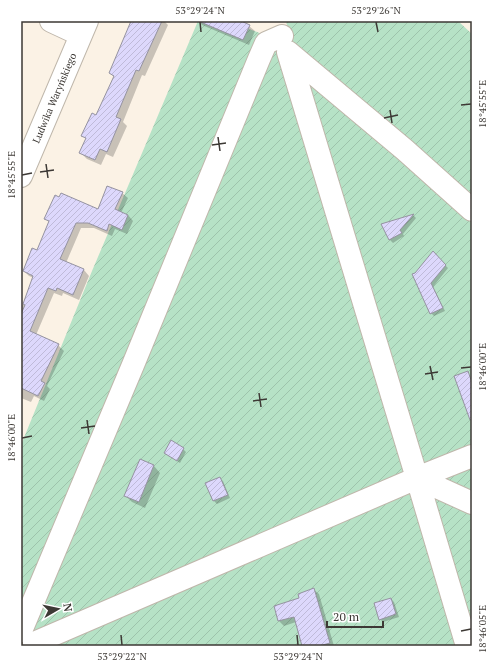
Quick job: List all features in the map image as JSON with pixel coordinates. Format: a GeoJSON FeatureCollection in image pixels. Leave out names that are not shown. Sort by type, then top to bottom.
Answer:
{"type":"FeatureCollection","features":[{"type":"Feature","properties":{"kind":"street"},"geometry":{"type":"LineString","coordinates":[[51,21],[84,28]]}},
{"type":"Feature","properties":{"kind":"street","name":"Ludwika Waryńskiego"},"geometry":{"type":"LineString","coordinates":[[21,176],[84,28]]}},
{"type":"Feature","properties":{"kind":"street"},"geometry":{"type":"LineString","coordinates":[[30,639],[133,365],[259,59],[266,43],[282,36]]}},
{"type":"Feature","properties":{"kind":"street"},"geometry":{"type":"LineString","coordinates":[[467,646],[288,52],[405,150],[472,210]]}},
{"type":"Feature","properties":{"kind":"street"},"geometry":{"type":"LineString","coordinates":[[30,639],[472,456]]}},
{"type":"Feature","properties":{"kind":"street"},"geometry":{"type":"LineString","coordinates":[[417,478],[472,502]]}},
{"type":"Feature","properties":{"kind":"green space"},"geometry":{"type":"Polygon","coordinates":[[[198,21],[229,21],[292,44],[286,21],[458,21],[472,34],[472,646],[21,646],[21,445],[92,271],[198,21]]]}},
{"type":"Feature","properties":{"kind":"building"},"geometry":{"type":"Polygon","coordinates":[[[131,21],[162,21],[139,71],[136,70],[116,117],[121,119],[107,152],[100,149],[95,160],[79,153],[86,138],[81,136],[92,113],[96,115],[114,76],[109,73],[131,21]]]}},
{"type":"Feature","properties":{"kind":"building"},"geometry":{"type":"Polygon","coordinates":[[[198,21],[241,21],[250,25],[243,40],[198,21]]]}},
{"type":"Feature","properties":{"kind":"building"},"geometry":{"type":"Polygon","coordinates":[[[107,186],[123,192],[115,209],[128,215],[122,230],[109,224],[107,231],[88,223],[76,223],[60,259],[84,269],[73,295],[57,288],[56,291],[48,288],[30,331],[59,344],[41,381],[45,383],[38,396],[21,388],[21,314],[33,276],[23,271],[32,248],[37,250],[49,221],[44,219],[55,195],[59,197],[61,193],[98,209],[107,186]]]}},
{"type":"Feature","properties":{"kind":"building"},"geometry":{"type":"Polygon","coordinates":[[[414,214],[400,230],[402,233],[389,240],[381,224],[414,214]]]}},
{"type":"Feature","properties":{"kind":"building"},"geometry":{"type":"Polygon","coordinates":[[[433,251],[446,265],[431,283],[443,308],[430,314],[412,274],[415,273],[433,251]]]}},
{"type":"Feature","properties":{"kind":"building"},"geometry":{"type":"Polygon","coordinates":[[[468,371],[472,383],[472,419],[470,420],[454,376],[468,371]]]}},
{"type":"Feature","properties":{"kind":"building"},"geometry":{"type":"Polygon","coordinates":[[[171,440],[184,448],[177,461],[164,453],[171,440]]]}},
{"type":"Feature","properties":{"kind":"building"},"geometry":{"type":"Polygon","coordinates":[[[140,459],[154,465],[139,502],[124,496],[140,459]]]}},
{"type":"Feature","properties":{"kind":"building"},"geometry":{"type":"Polygon","coordinates":[[[220,477],[228,495],[213,501],[205,483],[220,477]]]}},
{"type":"Feature","properties":{"kind":"building"},"geometry":{"type":"Polygon","coordinates":[[[314,588],[330,643],[319,646],[302,646],[294,617],[278,621],[274,606],[299,598],[298,594],[314,588]]]}},
{"type":"Feature","properties":{"kind":"building"},"geometry":{"type":"Polygon","coordinates":[[[391,598],[396,614],[379,620],[374,603],[391,598]]]}}]}
